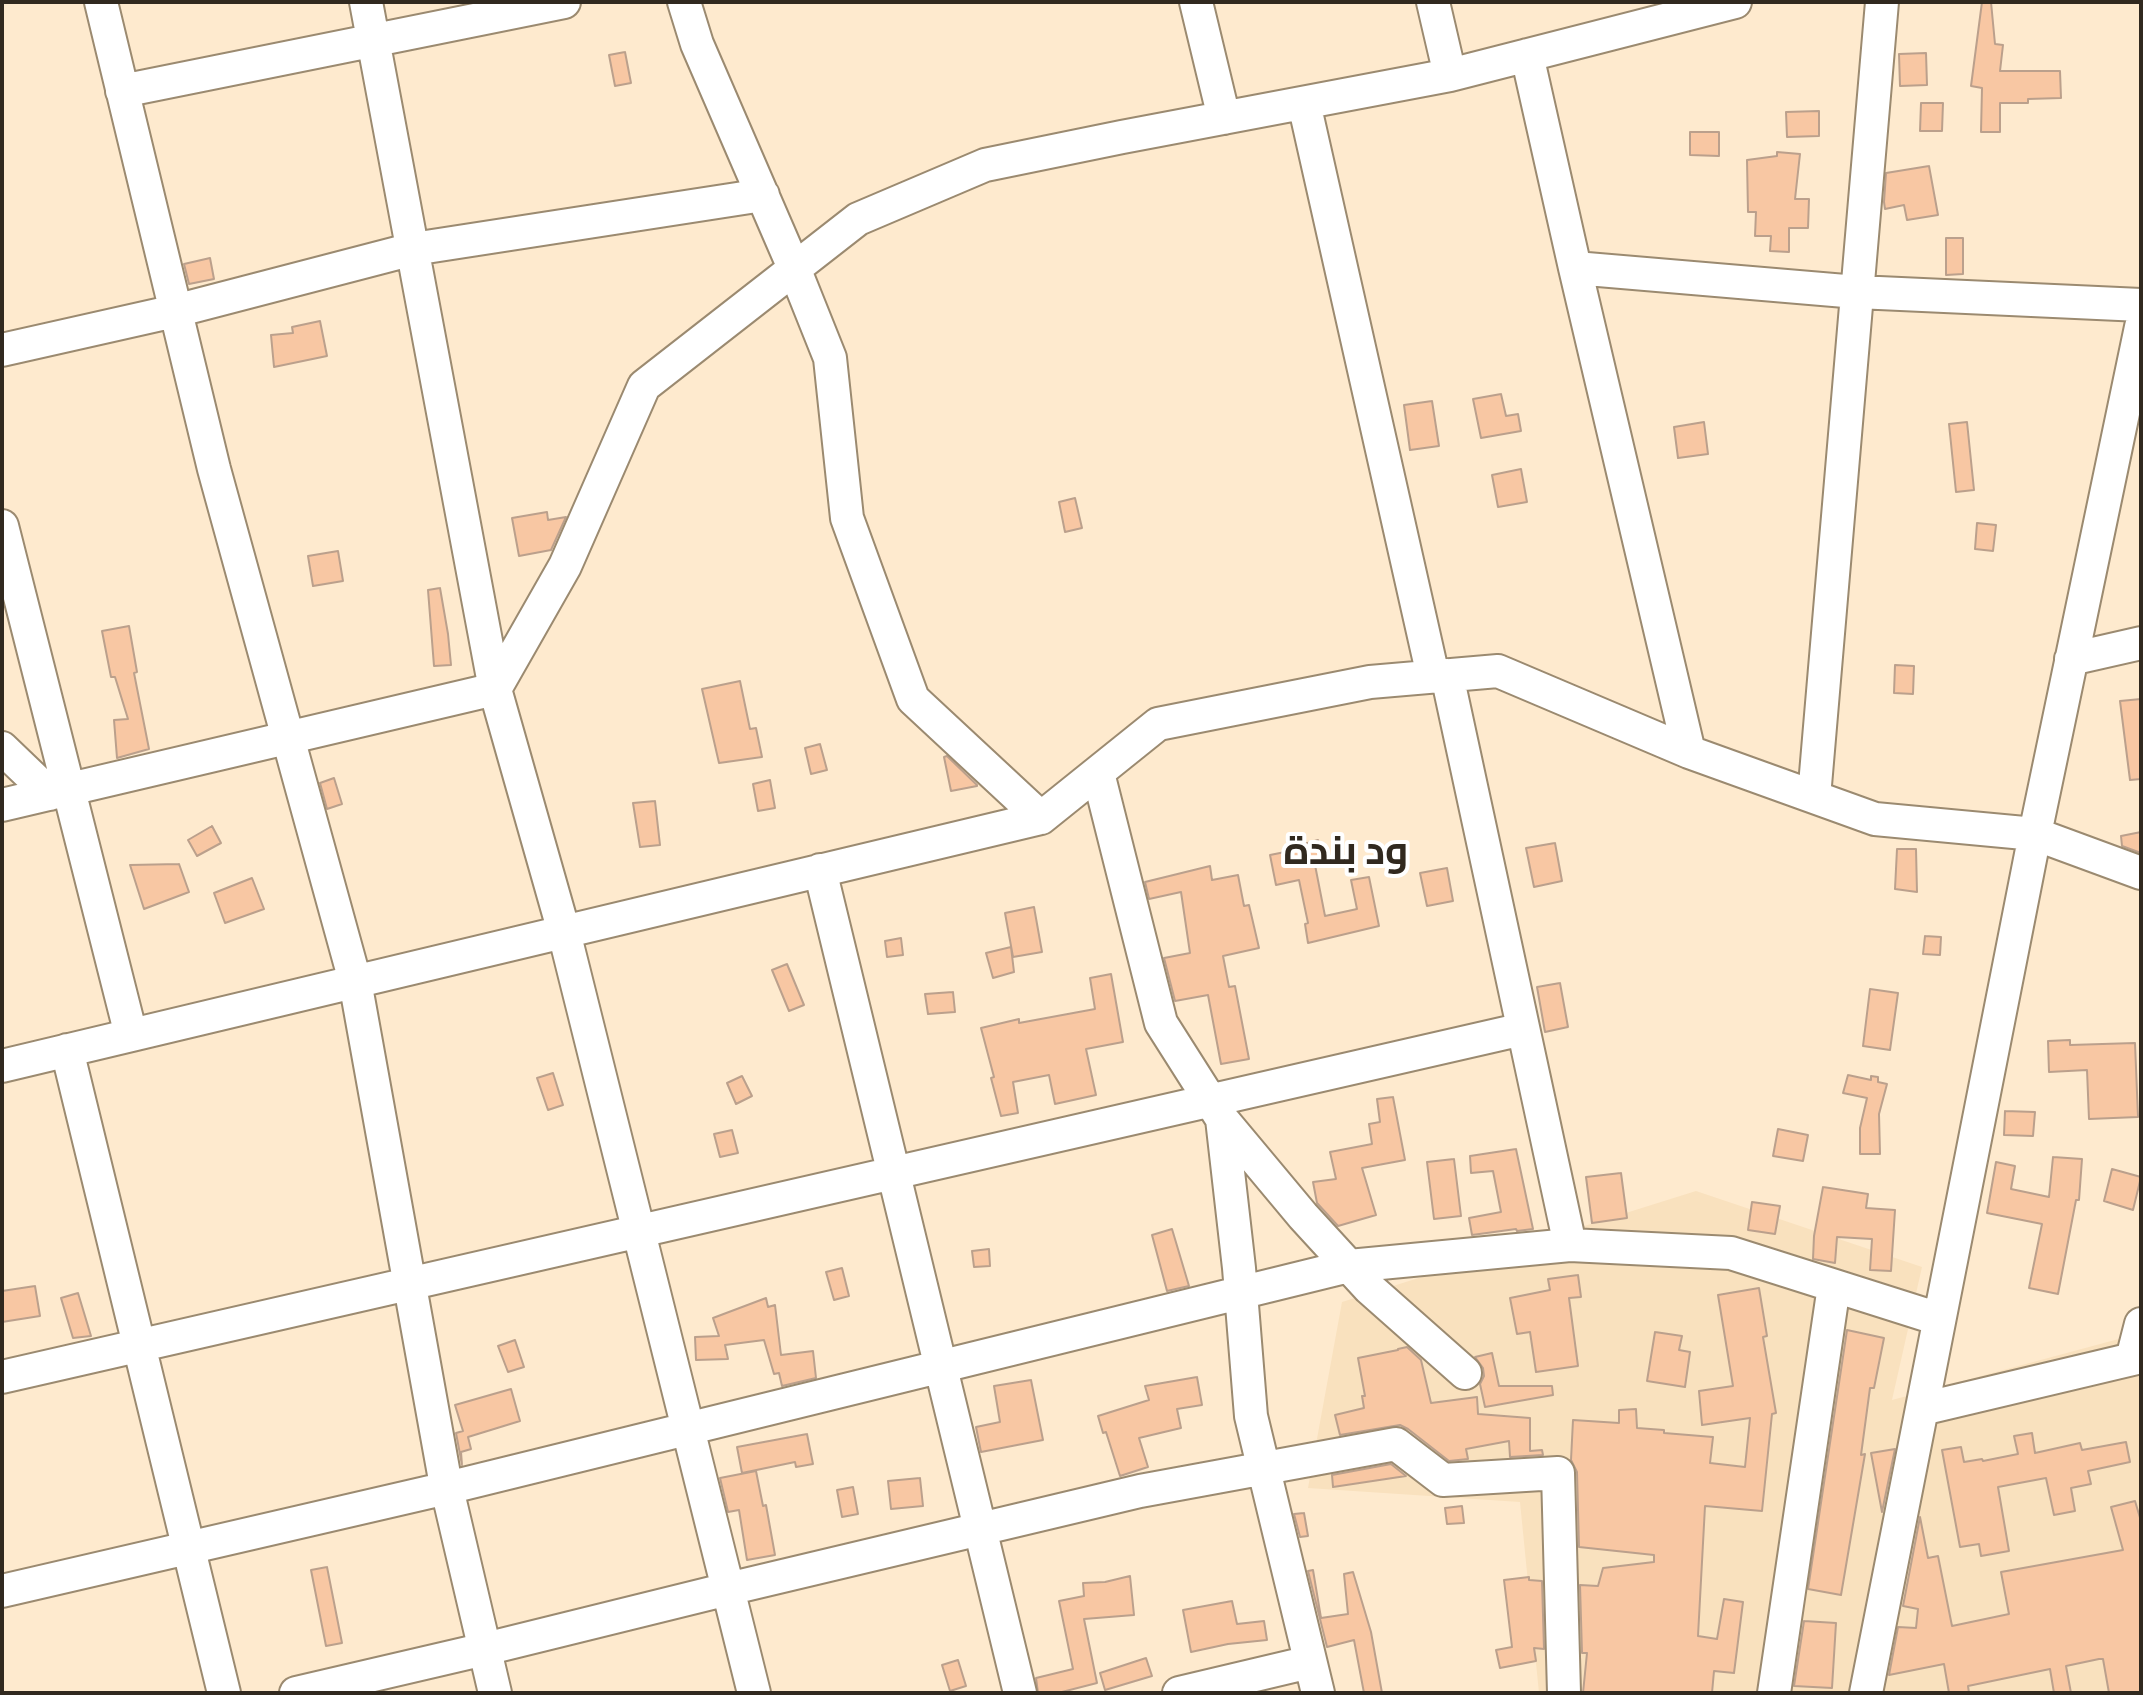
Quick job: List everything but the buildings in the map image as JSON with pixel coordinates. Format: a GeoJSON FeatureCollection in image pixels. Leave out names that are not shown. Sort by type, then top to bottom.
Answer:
{"type":"FeatureCollection","features":[{"type":"Feature","properties":{"kind":"street"},"geometry":{"type":"LineString","coordinates":[[101,2],[214,469],[355,981],[447,1488],[495,1693]]}},
{"type":"Feature","properties":{"kind":"street"},"geometry":{"type":"LineString","coordinates":[[366,2],[495,689],[564,932],[754,1693]]}},
{"type":"Feature","properties":{"kind":"street"},"geometry":{"type":"LineString","coordinates":[[122,91],[564,2]]}},
{"type":"Feature","properties":{"kind":"street"},"geometry":{"type":"LineString","coordinates":[[684,2],[697,44],[830,358],[847,518],[913,699],[1041,818]]}},
{"type":"Feature","properties":{"kind":"street"},"geometry":{"type":"LineString","coordinates":[[1196,2],[1224,118]]}},
{"type":"Feature","properties":{"kind":"street"},"geometry":{"type":"LineString","coordinates":[[1433,2],[1450,75]]}},
{"type":"Feature","properties":{"kind":"street"},"geometry":{"type":"LineString","coordinates":[[2,805],[495,689],[565,566],[644,386],[858,219],[985,165],[1450,75],[1527,55],[1656,12],[1735,2]]}},
{"type":"Feature","properties":{"kind":"street"},"geometry":{"type":"LineString","coordinates":[[1814,797],[1882,2]]}},
{"type":"Feature","properties":{"kind":"street"},"geometry":{"type":"LineString","coordinates":[[1527,55],[1689,752]]}},
{"type":"Feature","properties":{"kind":"street"},"geometry":{"type":"LineString","coordinates":[[1304,103],[1523,1029],[1570,1245]]}},
{"type":"Feature","properties":{"kind":"street"},"geometry":{"type":"LineString","coordinates":[[2,350],[175,311],[413,249],[763,195]]}},
{"type":"Feature","properties":{"kind":"street"},"geometry":{"type":"LineString","coordinates":[[1575,268],[1857,292],[2141,305]]}},
{"type":"Feature","properties":{"kind":"street"},"geometry":{"type":"LineString","coordinates":[[1866,1693],[2035,834],[2141,327]]}},
{"type":"Feature","properties":{"kind":"street"},"geometry":{"type":"LineString","coordinates":[[2,526],[60,791],[131,1035]]}},
{"type":"Feature","properties":{"kind":"street"},"geometry":{"type":"LineString","coordinates":[[2071,659],[2141,643]]}},
{"type":"Feature","properties":{"kind":"street"},"geometry":{"type":"LineString","coordinates":[[2,1066],[1041,818],[1158,724],[1370,682],[1498,671],[1689,752],[1875,819],[2035,834],[2141,873]]}},
{"type":"Feature","properties":{"kind":"street"},"geometry":{"type":"LineString","coordinates":[[2,748],[60,791]]}},
{"type":"Feature","properties":{"kind":"street"},"geometry":{"type":"LineString","coordinates":[[1098,773],[1161,1023],[1216,1110],[1303,1216],[1369,1288],[1465,1373]]}},
{"type":"Feature","properties":{"kind":"street"},"geometry":{"type":"LineString","coordinates":[[820,870],[1020,1693]]}},
{"type":"Feature","properties":{"kind":"street"},"geometry":{"type":"LineString","coordinates":[[2,1377],[893,1173],[1216,1110],[1523,1029]]}},
{"type":"Feature","properties":{"kind":"street"},"geometry":{"type":"LineString","coordinates":[[67,1050],[224,1693]]}},
{"type":"Feature","properties":{"kind":"street"},"geometry":{"type":"LineString","coordinates":[[1216,1110],[1241,1293],[1251,1416],[1318,1693]]}},
{"type":"Feature","properties":{"kind":"street"},"geometry":{"type":"LineString","coordinates":[[2,1591],[447,1488],[1349,1266],[1570,1245],[1731,1253],[1939,1319]]}},
{"type":"Feature","properties":{"kind":"street"},"geometry":{"type":"LineString","coordinates":[[1774,1693],[1834,1286]]}},
{"type":"Feature","properties":{"kind":"street"},"geometry":{"type":"LineString","coordinates":[[1922,1409],[2137,1358],[2141,1324]]}},
{"type":"Feature","properties":{"kind":"street"},"geometry":{"type":"LineString","coordinates":[[296,1693],[1140,1491],[1396,1444],[1443,1480],[1558,1473],[1564,1693]]}},
{"type":"Feature","properties":{"kind":"street"},"geometry":{"type":"LineString","coordinates":[[1179,1693],[1310,1662]]}},
{"type":"Feature","properties":{"kind":"shaded area"},"geometry":{"type":"Polygon","coordinates":[[[1696,1191],[1922,1267],[1892,1400],[2141,1333],[2141,1693],[1539,1693],[1520,1502],[1308,1488],[1342,1302],[1696,1191]]]}},
{"type":"Feature","properties":{"kind":"district","name":"ود بندة"},"geometry":{"type":"Point","coordinates":[1346,853]}}]}
